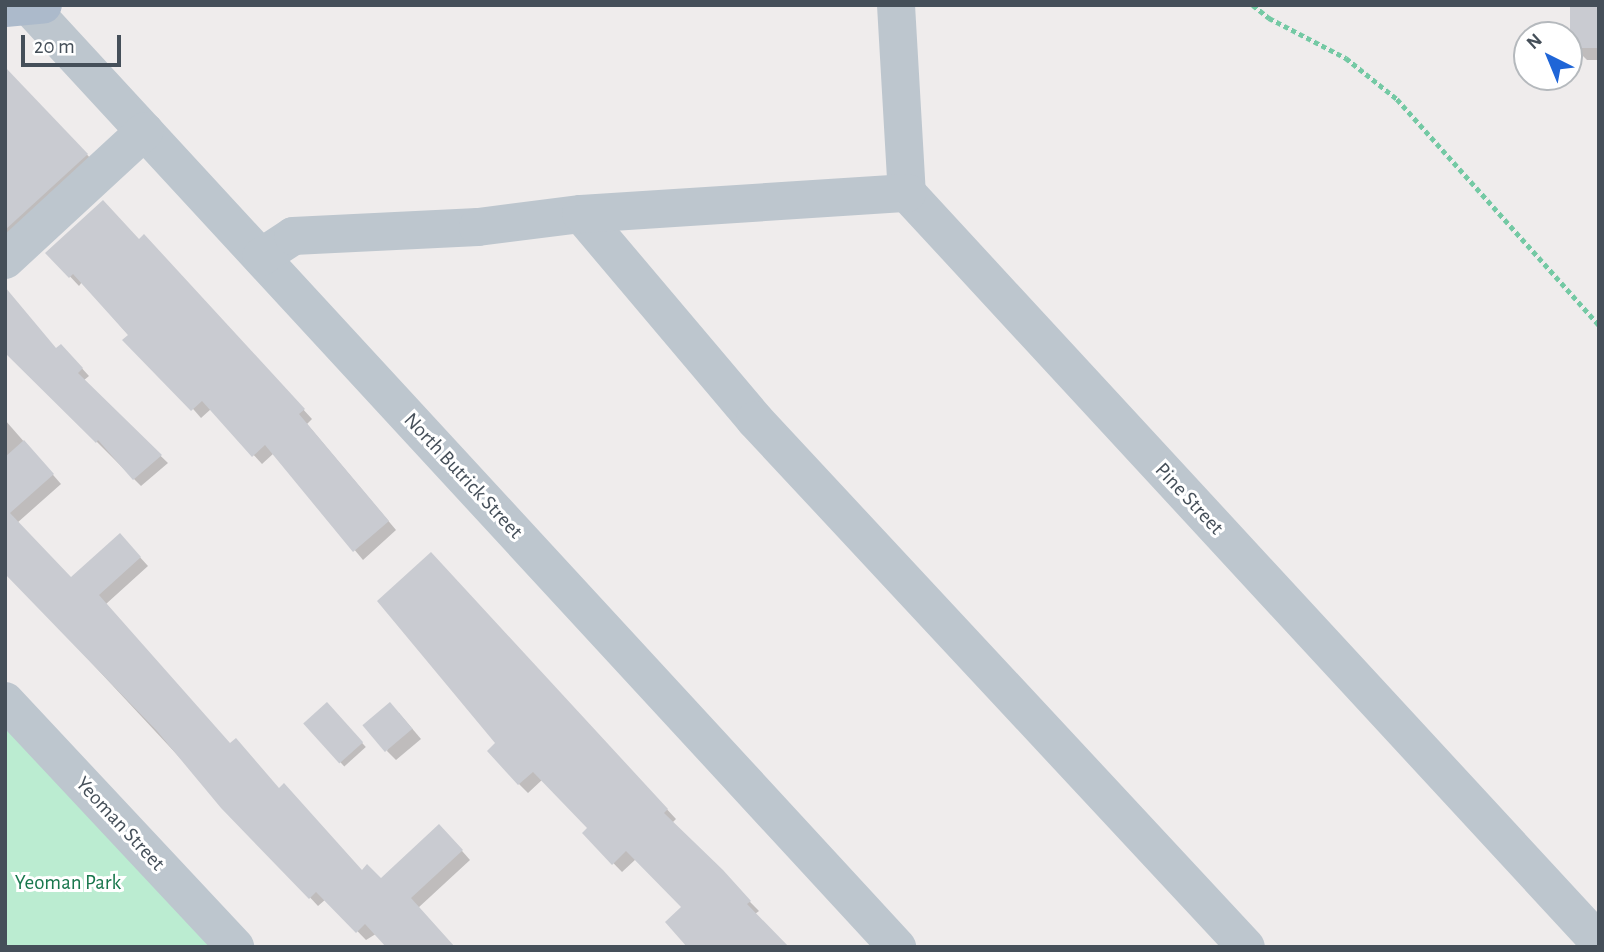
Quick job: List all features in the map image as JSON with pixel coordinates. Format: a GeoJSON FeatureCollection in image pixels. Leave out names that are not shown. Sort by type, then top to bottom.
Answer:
{"type":"FeatureCollection","features":[{"type":"Feature","properties":{"kind":"main road"},"geometry":{"type":"LineString","coordinates":[[5,8],[43,5]]}},
{"type":"Feature","properties":{"kind":"street"},"geometry":{"type":"LineString","coordinates":[[261,257],[293,236],[478,227],[581,214],[907,193],[896,5]]}},
{"type":"Feature","properties":{"kind":"street","name":"North Butrick Street"},"geometry":{"type":"LineString","coordinates":[[28,6],[897,947]]}},
{"type":"Feature","properties":{"kind":"street"},"geometry":{"type":"LineString","coordinates":[[5,260],[145,131]]}},
{"type":"Feature","properties":{"kind":"street","name":"Pine Street"},"geometry":{"type":"LineString","coordinates":[[907,193],[1599,942]]}},
{"type":"Feature","properties":{"kind":"street"},"geometry":{"type":"LineString","coordinates":[[581,214],[755,420],[1246,947]]}},
{"type":"Feature","properties":{"kind":"street","name":"Yeoman Street"},"geometry":{"type":"LineString","coordinates":[[5,701],[236,947]]}},
{"type":"Feature","properties":{"kind":"path"},"geometry":{"type":"LineString","coordinates":[[1253,5],[1269,18],[1346,58],[1397,99],[1599,325]]}},
{"type":"Feature","properties":{"kind":"green space","name":"Yeoman Park"},"geometry":{"type":"Polygon","coordinates":[[[5,725],[215,947],[5,947],[5,725]]]}},
{"type":"Feature","properties":{"kind":"building"},"geometry":{"type":"Polygon","coordinates":[[[1570,5],[1599,5],[1599,48],[1583,48],[1583,21],[1570,21],[1570,5]]]}},
{"type":"Feature","properties":{"kind":"building"},"geometry":{"type":"Polygon","coordinates":[[[5,67],[88,154],[5,230],[5,67]]]}},
{"type":"Feature","properties":{"kind":"building"},"geometry":{"type":"Polygon","coordinates":[[[103,200],[139,239],[144,234],[305,409],[299,414],[389,521],[353,552],[265,445],[252,457],[202,401],[191,411],[122,340],[128,335],[73,274],[69,278],[45,253],[103,200]]]}},
{"type":"Feature","properties":{"kind":"building"},"geometry":{"type":"Polygon","coordinates":[[[5,287],[56,348],[61,344],[83,368],[78,373],[162,455],[133,480],[98,440],[96,443],[5,353],[5,287]]]}},
{"type":"Feature","properties":{"kind":"building"},"geometry":{"type":"Polygon","coordinates":[[[24,440],[54,474],[10,513],[71,577],[120,533],[141,557],[99,595],[230,743],[236,738],[279,788],[284,783],[362,870],[367,864],[381,878],[439,824],[463,850],[411,898],[455,947],[386,947],[365,924],[356,933],[316,892],[309,899],[221,808],[157,731],[5,574],[5,457],[24,440]]]}},
{"type":"Feature","properties":{"kind":"building"},"geometry":{"type":"Polygon","coordinates":[[[431,552],[668,809],[664,813],[723,870],[751,901],[747,904],[789,947],[687,947],[665,922],[681,907],[626,851],[612,865],[582,833],[587,828],[533,772],[518,785],[487,751],[495,743],[377,601],[431,552]]]}},
{"type":"Feature","properties":{"kind":"building"},"geometry":{"type":"Polygon","coordinates":[[[327,702],[363,742],[339,764],[303,723],[327,702]]]}},
{"type":"Feature","properties":{"kind":"building"},"geometry":{"type":"Polygon","coordinates":[[[390,702],[412,729],[385,752],[362,725],[390,702]]]}}]}
